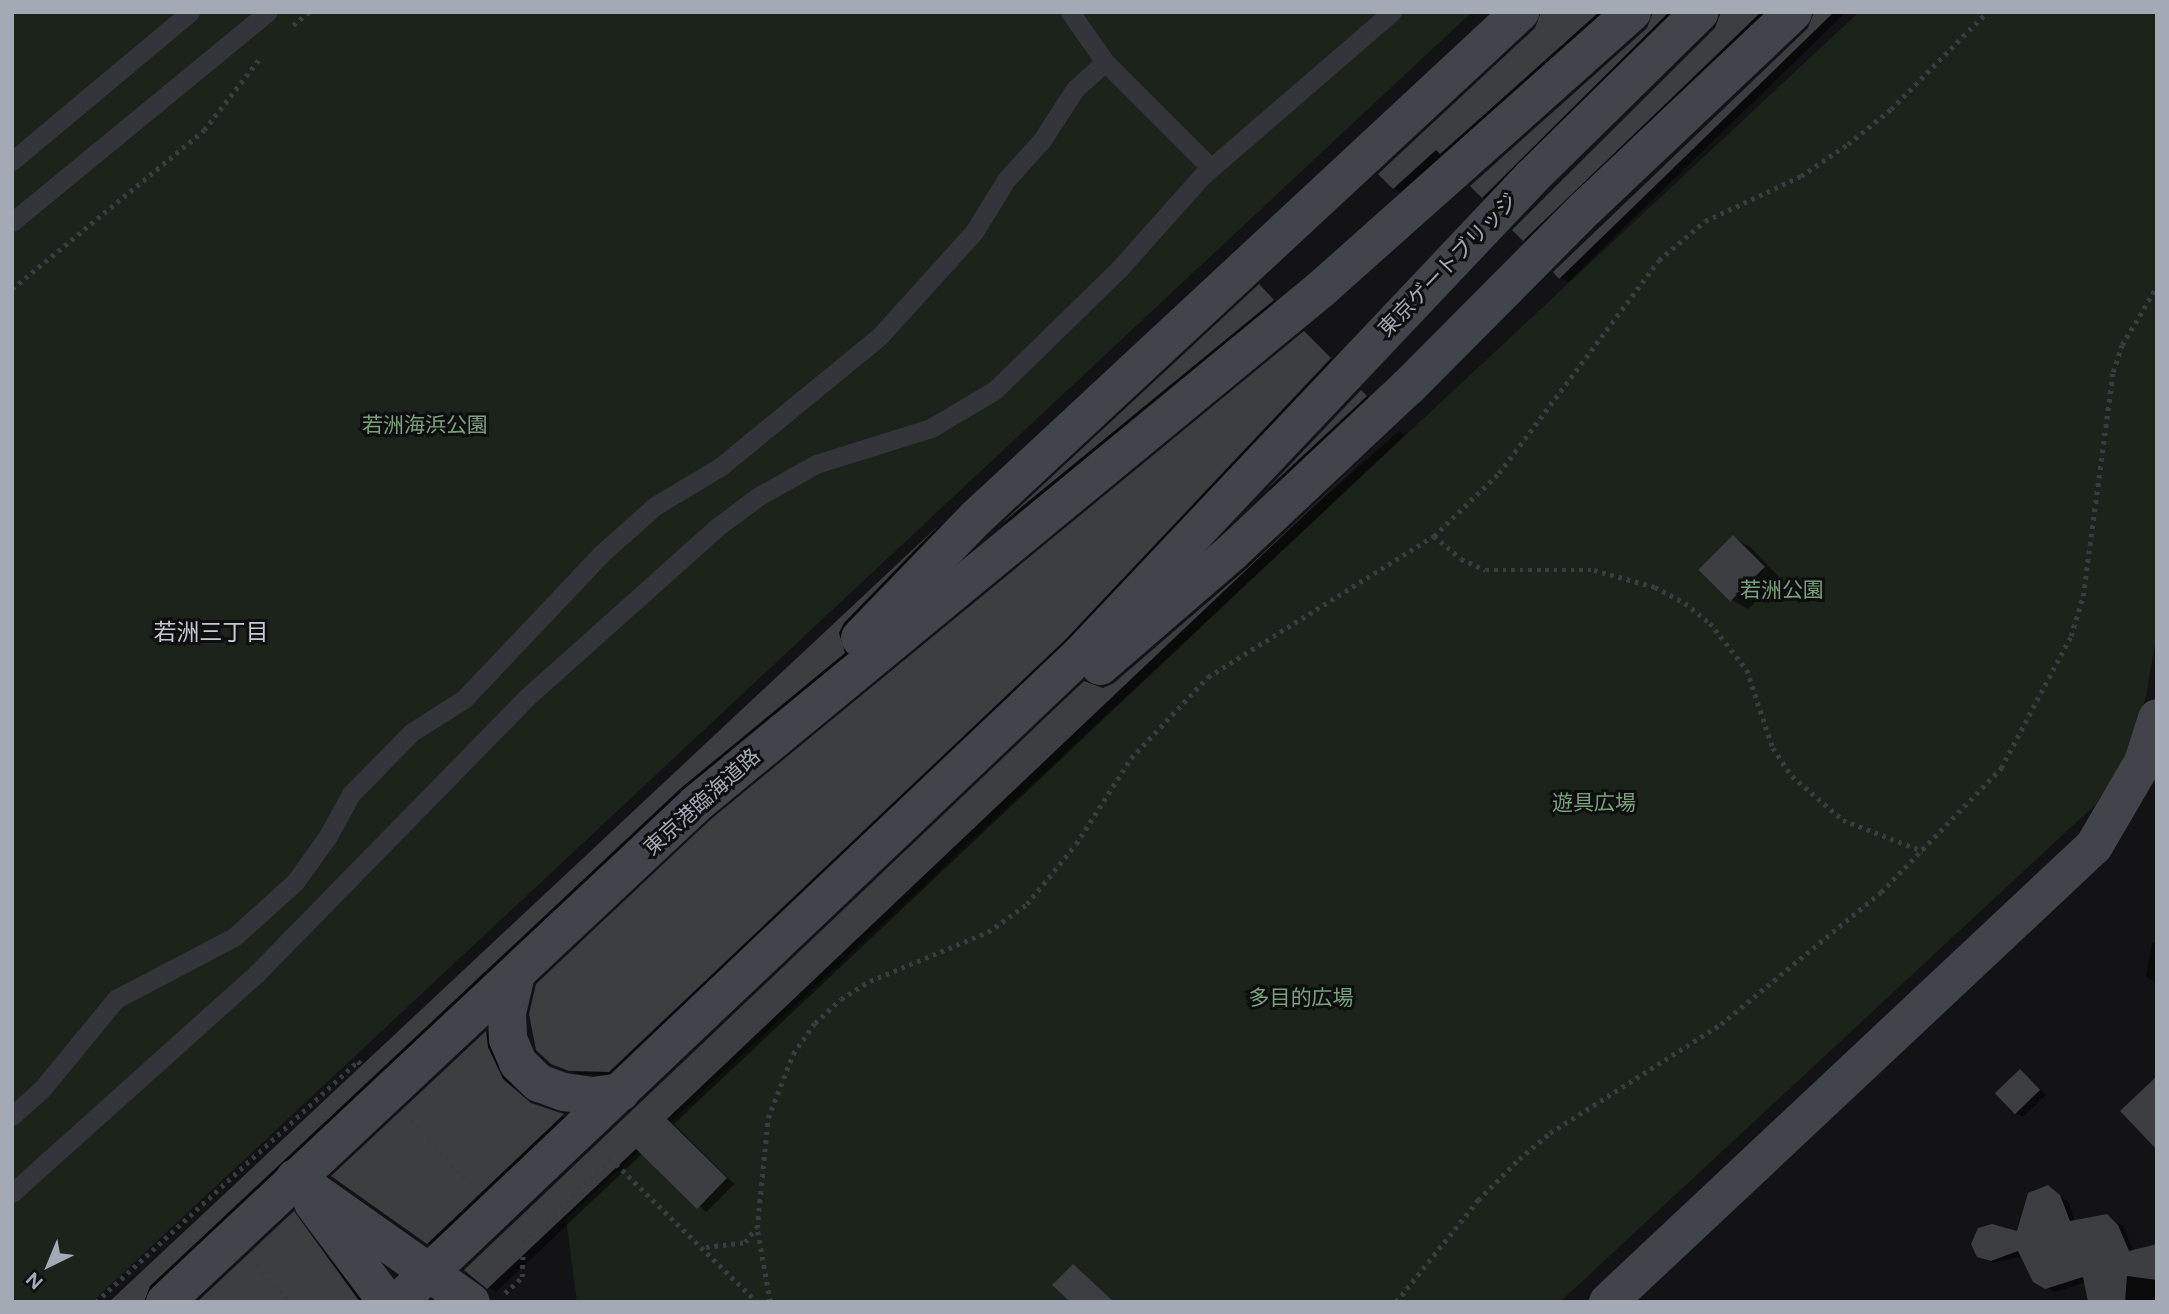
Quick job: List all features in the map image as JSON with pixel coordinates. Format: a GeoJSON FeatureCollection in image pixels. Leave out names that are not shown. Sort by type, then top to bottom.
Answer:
{"type":"FeatureCollection","features":[{"type":"Feature","properties":{"kind":"street"},"geometry":{"type":"LineString","coordinates":[[696,804],[977,517],[1520,12]]}},
{"type":"Feature","properties":{"kind":"street","name":"東京港臨海道路"},"geometry":{"type":"LineString","coordinates":[[165,1302],[696,804],[842,680],[1320,290],[1632,12]]}},
{"type":"Feature","properties":{"kind":"street","name":"東京ゲートブリッジ"},"geometry":{"type":"LineString","coordinates":[[819,906],[1080,655],[1532,177],[1700,12]]}},
{"type":"Feature","properties":{"kind":"street"},"geometry":{"type":"LineString","coordinates":[[398,1302],[819,906],[1232,552],[1793,12]]}},
{"type":"Feature","properties":{"kind":"street"},"geometry":{"type":"LineString","coordinates":[[1608,1302],[2094,846],[2143,762],[2157,718]]}},
{"type":"Feature","properties":{"kind":"street"},"geometry":{"type":"LineString","coordinates":[[516,974],[507,1012],[508,1039],[518,1063],[539,1083],[564,1092],[593,1096],[621,1092]]}},
{"type":"Feature","properties":{"kind":"street"},"geometry":{"type":"LineString","coordinates":[[295,1178],[431,1271],[471,1302]]}},
{"type":"Feature","properties":{"kind":"street"},"geometry":{"type":"LineString","coordinates":[[295,1178],[387,1302]]}},
{"type":"Feature","properties":{"kind":"lane"},"geometry":{"type":"LineString","coordinates":[[12,161],[190,12]]}},
{"type":"Feature","properties":{"kind":"lane"},"geometry":{"type":"LineString","coordinates":[[12,222],[268,12]]}},
{"type":"Feature","properties":{"kind":"lane"},"geometry":{"type":"LineString","coordinates":[[1070,12],[1105,62],[1211,168]]}},
{"type":"Feature","properties":{"kind":"lane"},"geometry":{"type":"LineString","coordinates":[[12,1193],[256,974],[525,699],[716,528],[759,496],[816,464],[931,428],[995,390],[1120,268],[1211,168],[1392,12]]}},
{"type":"Feature","properties":{"kind":"lane"},"geometry":{"type":"LineString","coordinates":[[12,1116],[42,1088],[116,999],[234,937],[295,882],[351,794],[412,732],[464,699],[601,554],[655,506],[730,459],[879,337],[974,232],[1006,180],[1042,140],[1075,89],[1105,62]]}},
{"type":"Feature","properties":{"kind":"path"},"geometry":{"type":"LineString","coordinates":[[289,29],[309,12]]}},
{"type":"Feature","properties":{"kind":"path"},"geometry":{"type":"LineString","coordinates":[[770,1302],[757,1228],[768,1118],[777,1088],[814,1023],[841,999],[870,981],[988,932],[1027,904],[1076,844],[1131,758],[1208,677],[1434,536],[1499,473],[1659,260],[1705,220],[1801,176],[1848,144],[1891,109],[1987,12]]}},
{"type":"Feature","properties":{"kind":"path"},"geometry":{"type":"LineString","coordinates":[[12,289],[204,130],[269,48]]}},
{"type":"Feature","properties":{"kind":"path"},"geometry":{"type":"LineString","coordinates":[[1396,1302],[1470,1209],[1519,1159],[1550,1133],[1721,1024],[1923,851],[2001,768],[2071,636],[2083,596],[2113,372],[2122,345],[2157,286]]}},
{"type":"Feature","properties":{"kind":"path"},"geometry":{"type":"LineString","coordinates":[[1434,536],[1461,559],[1486,570],[1594,570],[1655,587],[1685,603],[1710,622],[1740,659],[1773,748],[1800,784],[1843,820],[1923,851]]}},
{"type":"Feature","properties":{"kind":"path"},"geometry":{"type":"LineString","coordinates":[[96,1302],[358,1061],[523,1243],[522,1278]]}},
{"type":"Feature","properties":{"kind":"path"},"geometry":{"type":"LineString","coordinates":[[523,1243],[610,1158],[706,1247],[757,1302]]}},
{"type":"Feature","properties":{"kind":"path"},"geometry":{"type":"LineString","coordinates":[[706,1247],[738,1244],[757,1228]]}},
{"type":"Feature","properties":{"kind":"green space","name":"若洲海浜公園"},"geometry":{"type":"Polygon","coordinates":[[[12,12],[1472,12],[92,1302],[12,1302],[12,12]]]}},
{"type":"Feature","properties":{"kind":"green space","name":"若洲公園"},"geometry":{"type":"Polygon","coordinates":[[[1859,12],[2157,12],[2157,633],[2146,696],[2130,748],[2096,804],[1560,1302],[577,1302],[566,1219],[1859,12]]]}},
{"type":"Feature","properties":{"kind":"building"},"geometry":{"type":"Polygon","coordinates":[[[1541,12],[1599,12],[1440,154],[1436,150],[1393,189],[1378,174],[1535,28],[1541,12]]]}},
{"type":"Feature","properties":{"kind":"building"},"geometry":{"type":"Polygon","coordinates":[[[1653,12],[1669,12],[1482,198],[1470,186],[1647,28],[1653,12]]]}},
{"type":"Feature","properties":{"kind":"building"},"geometry":{"type":"Polygon","coordinates":[[[1721,12],[1761,12],[1523,241],[1512,230],[1715,28],[1721,12]]]}},
{"type":"Feature","properties":{"kind":"building"},"geometry":{"type":"Polygon","coordinates":[[[1814,12],[1834,12],[1559,279],[1553,272],[1808,28],[1814,12]]]}},
{"type":"Feature","properties":{"kind":"building"},"geometry":{"type":"Polygon","coordinates":[[[1259,284],[1274,300],[1002,523],[1259,284]]]}},
{"type":"Feature","properties":{"kind":"building"},"geometry":{"type":"Polygon","coordinates":[[[1304,331],[1331,358],[1065,640],[609,1072],[569,1071],[551,1064],[536,1050],[529,1014],[536,984],[710,820],[1304,331]]]}},
{"type":"Feature","properties":{"kind":"building"},"geometry":{"type":"Polygon","coordinates":[[[1361,390],[1367,396],[1266,490],[1361,390]]]}},
{"type":"Feature","properties":{"kind":"building"},"geometry":{"type":"Polygon","coordinates":[[[1397,427],[667,1119],[727,1178],[697,1209],[636,1149],[487,1289],[464,1270],[1084,681],[1103,688],[1114,683],[1247,568],[1397,427]]]}},
{"type":"Feature","properties":{"kind":"building"},"geometry":{"type":"Polygon","coordinates":[[[939,525],[844,623],[839,633],[845,653],[681,788],[150,1286],[144,1302],[109,1302],[939,525]]]}},
{"type":"Feature","properties":{"kind":"building"},"geometry":{"type":"Polygon","coordinates":[[[1733,535],[1765,567],[1730,601],[1698,570],[1733,535]]]}},
{"type":"Feature","properties":{"kind":"building"},"geometry":{"type":"Polygon","coordinates":[[[486,1031],[488,1047],[503,1079],[531,1103],[564,1114],[427,1244],[331,1176],[486,1031]]]}},
{"type":"Feature","properties":{"kind":"building"},"geometry":{"type":"Polygon","coordinates":[[[2020,1069],[2040,1090],[2015,1114],[1995,1093],[2020,1069]]]}},
{"type":"Feature","properties":{"kind":"building"},"geometry":{"type":"Polygon","coordinates":[[[2157,1076],[2157,1150],[2120,1111],[2157,1076]]]}},
{"type":"Feature","properties":{"kind":"building"},"geometry":{"type":"Polygon","coordinates":[[[2048,1185],[2060,1195],[2070,1221],[2107,1214],[2118,1225],[2129,1251],[2157,1244],[2157,1280],[2127,1276],[2125,1302],[2088,1302],[2083,1277],[2045,1289],[2033,1282],[2018,1251],[1991,1261],[1977,1257],[1971,1244],[1978,1228],[1992,1224],[2017,1231],[2028,1193],[2048,1185]]]}},
{"type":"Feature","properties":{"kind":"building"},"geometry":{"type":"Polygon","coordinates":[[[294,1211],[360,1302],[197,1302],[294,1211]]]}},
{"type":"Feature","properties":{"kind":"building"},"geometry":{"type":"Polygon","coordinates":[[[1073,1264],[1114,1302],[1070,1302],[1052,1285],[1073,1264]]]}},
{"type":"Feature","properties":{"kind":"district","name":"若洲三丁目"},"geometry":{"type":"Point","coordinates":[211,632]}},
{"type":"Feature","properties":{"kind":"park label","name":"遊具広場"},"geometry":{"type":"Point","coordinates":[1594,803]}},
{"type":"Feature","properties":{"kind":"park label","name":"多目的広場"},"geometry":{"type":"Point","coordinates":[1301,998]}}]}
